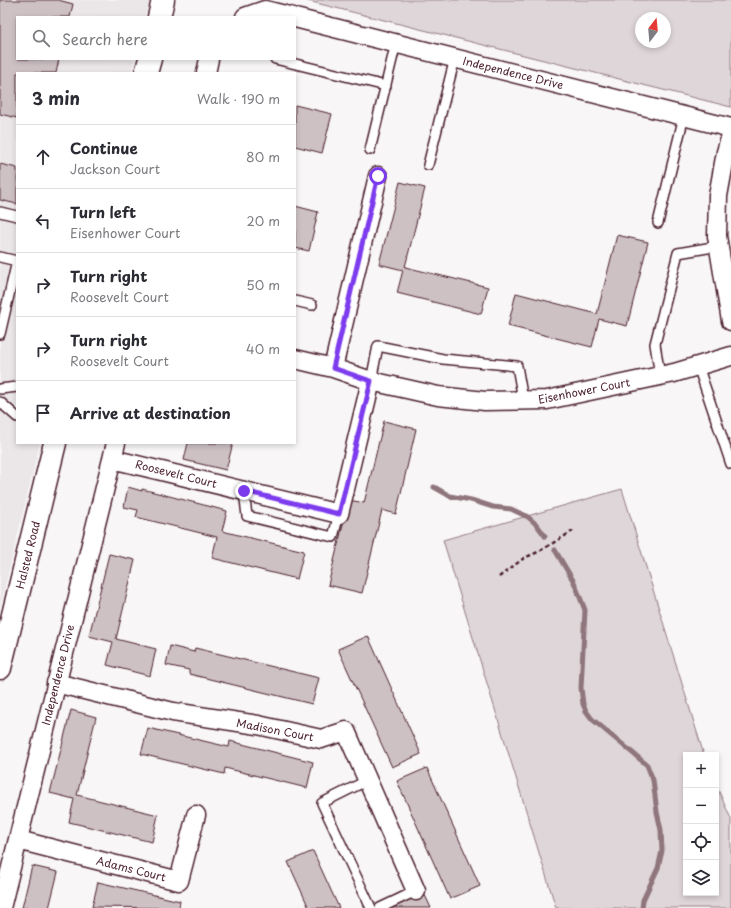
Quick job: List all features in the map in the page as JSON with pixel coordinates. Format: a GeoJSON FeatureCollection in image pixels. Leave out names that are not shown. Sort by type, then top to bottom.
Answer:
{"type":"FeatureCollection","features":[{"type":"Feature","properties":{"kind":"street"},"geometry":{"type":"LineString","coordinates":[[159,16],[163,0]]}},
{"type":"Feature","properties":{"kind":"street","name":"Independence Drive"},"geometry":{"type":"LineString","coordinates":[[248,16],[265,10],[290,16]]}},
{"type":"Feature","properties":{"kind":"street","name":"Independence Drive"},"geometry":{"type":"LineString","coordinates":[[296,18],[731,128]]}},
{"type":"Feature","properties":{"kind":"street"},"geometry":{"type":"LineString","coordinates":[[146,72],[150,60]]}},
{"type":"Feature","properties":{"kind":"street"},"geometry":{"type":"LineString","coordinates":[[730,316],[717,236],[718,196],[726,152],[731,136]]}},
{"type":"Feature","properties":{"kind":"street"},"geometry":{"type":"LineString","coordinates":[[333,368],[378,176]]}},
{"type":"Feature","properties":{"kind":"street","name":"Eisenhower Court"},"geometry":{"type":"LineString","coordinates":[[296,359],[333,368],[371,381],[438,396],[484,401],[547,400],[660,376],[731,356]]}},
{"type":"Feature","properties":{"kind":"street"},"geometry":{"type":"LineString","coordinates":[[339,514],[371,381]]}},
{"type":"Feature","properties":{"kind":"street","name":"Halsted Road"},"geometry":{"type":"LineString","coordinates":[[0,668],[55,444]]}},
{"type":"Feature","properties":{"kind":"street","name":"Independence Drive"},"geometry":{"type":"LineString","coordinates":[[1,908],[114,451]]}},
{"type":"Feature","properties":{"kind":"street","name":"Roosevelt Court"},"geometry":{"type":"LineString","coordinates":[[114,451],[244,491],[339,514]]}},
{"type":"Feature","properties":{"kind":"street","name":"Madison Court"},"geometry":{"type":"LineString","coordinates":[[56,683],[173,712],[258,725],[321,739],[346,731],[416,891]]}},
{"type":"Feature","properties":{"kind":"street","name":"Adams Court"},"geometry":{"type":"LineString","coordinates":[[18,840],[179,881],[196,815]]}},
{"type":"Feature","properties":{"kind":"lane"},"geometry":{"type":"LineString","coordinates":[[370,150],[396,43]]}},
{"type":"Feature","properties":{"kind":"lane"},"geometry":{"type":"LineString","coordinates":[[428,165],[455,58]]}},
{"type":"Feature","properties":{"kind":"lane"},"geometry":{"type":"LineString","coordinates":[[279,60],[386,86]]}},
{"type":"Feature","properties":{"kind":"lane"},"geometry":{"type":"LineString","coordinates":[[658,223],[684,116]]}},
{"type":"Feature","properties":{"kind":"lane"},"geometry":{"type":"LineString","coordinates":[[0,212],[16,216]]}},
{"type":"Feature","properties":{"kind":"lane"},"geometry":{"type":"LineString","coordinates":[[660,376],[655,344],[678,253],[719,246]]}},
{"type":"Feature","properties":{"kind":"lane"},"geometry":{"type":"LineString","coordinates":[[0,257],[16,261]]}},
{"type":"Feature","properties":{"kind":"lane"},"geometry":{"type":"LineString","coordinates":[[0,334],[16,265]]}},
{"type":"Feature","properties":{"kind":"lane"},"geometry":{"type":"LineString","coordinates":[[296,301],[312,305]]}},
{"type":"Feature","properties":{"kind":"lane"},"geometry":{"type":"LineString","coordinates":[[371,381],[378,346],[443,359],[517,366],[523,400]]}},
{"type":"Feature","properties":{"kind":"lane"},"geometry":{"type":"LineString","coordinates":[[698,366],[731,464]]}},
{"type":"Feature","properties":{"kind":"lane"},"geometry":{"type":"LineString","coordinates":[[0,389],[16,387]]}},
{"type":"Feature","properties":{"kind":"lane"},"geometry":{"type":"LineString","coordinates":[[0,402],[16,416]]}},
{"type":"Feature","properties":{"kind":"lane"},"geometry":{"type":"LineString","coordinates":[[244,491],[247,516],[334,538],[339,514]]}},
{"type":"Feature","properties":{"kind":"lane"},"geometry":{"type":"LineString","coordinates":[[368,780],[322,803],[371,908]]}},
{"type":"Feature","properties":{"kind":"lane"},"geometry":{"type":"LineString","coordinates":[[380,908],[416,891]]}},
{"type":"Feature","properties":{"kind":"path"},"geometry":{"type":"LineString","coordinates":[[499,577],[524,558],[538,552],[573,531]]}},
{"type":"Feature","properties":{"kind":"shaded area"},"geometry":{"type":"Polygon","coordinates":[[[0,0],[150,0],[145,16],[16,16],[16,60],[135,60],[131,72],[16,72],[16,444],[40,444],[0,607],[0,0]]]}},
{"type":"Feature","properties":{"kind":"shaded area"},"geometry":{"type":"Polygon","coordinates":[[[304,0],[731,0],[731,107],[304,0]]]}},
{"type":"Feature","properties":{"kind":"shaded area"},"geometry":{"type":"Polygon","coordinates":[[[622,489],[703,752],[683,752],[683,896],[719,896],[719,792],[731,819],[731,908],[556,908],[443,540],[622,489]]]}},
{"type":"Feature","properties":{"kind":"building"},"geometry":{"type":"Polygon","coordinates":[[[0,0],[58,0],[73,4],[70,16],[16,16],[16,60],[59,60],[56,72],[16,72],[16,118],[0,114],[0,0]]]}},
{"type":"Feature","properties":{"kind":"building"},"geometry":{"type":"Polygon","coordinates":[[[296,105],[332,114],[322,153],[296,146],[296,105]]]}},
{"type":"Feature","properties":{"kind":"building"},"geometry":{"type":"Polygon","coordinates":[[[0,164],[16,168],[16,204],[0,200],[0,164]]]}},
{"type":"Feature","properties":{"kind":"building"},"geometry":{"type":"Polygon","coordinates":[[[400,182],[425,188],[405,267],[488,287],[481,314],[397,293],[403,270],[379,264],[400,182]]]}},
{"type":"Feature","properties":{"kind":"building"},"geometry":{"type":"Polygon","coordinates":[[[296,206],[318,212],[309,251],[296,248],[296,206]]]}},
{"type":"Feature","properties":{"kind":"building"},"geometry":{"type":"Polygon","coordinates":[[[617,235],[648,242],[627,326],[599,319],[592,347],[508,326],[516,293],[597,314],[617,235]]]}},
{"type":"Feature","properties":{"kind":"building"},"geometry":{"type":"Polygon","coordinates":[[[384,421],[416,429],[396,514],[382,510],[362,593],[328,585],[349,500],[364,503],[384,421]]]}},
{"type":"Feature","properties":{"kind":"building"},"geometry":{"type":"Polygon","coordinates":[[[188,444],[233,444],[226,470],[184,460],[188,444]]]}},
{"type":"Feature","properties":{"kind":"building"},"geometry":{"type":"Polygon","coordinates":[[[128,487],[142,491],[142,489],[227,511],[222,531],[304,551],[297,579],[212,558],[217,537],[136,517],[138,510],[124,507],[128,487]]]}},
{"type":"Feature","properties":{"kind":"building"},"geometry":{"type":"Polygon","coordinates":[[[109,554],[135,560],[116,639],[156,649],[150,676],[107,665],[113,642],[89,636],[109,554]]]}},
{"type":"Feature","properties":{"kind":"building"},"geometry":{"type":"Polygon","coordinates":[[[368,636],[421,754],[392,767],[338,649],[368,636]]]}},
{"type":"Feature","properties":{"kind":"building"},"geometry":{"type":"Polygon","coordinates":[[[170,646],[194,652],[195,648],[319,678],[312,704],[189,674],[189,670],[166,665],[170,646]]]}},
{"type":"Feature","properties":{"kind":"building"},"geometry":{"type":"Polygon","coordinates":[[[71,710],[96,717],[77,795],[158,815],[152,842],[69,822],[74,799],[50,793],[71,710]]]}},
{"type":"Feature","properties":{"kind":"building"},"geometry":{"type":"Polygon","coordinates":[[[148,728],[229,747],[230,741],[313,762],[307,788],[225,768],[224,774],[141,754],[148,728]]]}},
{"type":"Feature","properties":{"kind":"building"},"geometry":{"type":"Polygon","coordinates":[[[427,768],[480,886],[450,899],[397,781],[427,768]]]}},
{"type":"Feature","properties":{"kind":"building"},"geometry":{"type":"Polygon","coordinates":[[[313,851],[339,908],[309,908],[288,862],[313,851]]]}},
{"type":"Feature","properties":{"kind":"building"},"geometry":{"type":"Polygon","coordinates":[[[32,866],[58,872],[49,908],[22,908],[32,866]]]}},
{"type":"Feature","properties":{"kind":"building"},"geometry":{"type":"Polygon","coordinates":[[[98,882],[180,901],[179,908],[92,907],[98,882]]]}},
{"type":"Feature","properties":{"kind":"building"},"geometry":{"type":"Polygon","coordinates":[[[423,891],[431,908],[385,908],[423,891]]]}},
{"type":"Feature","properties":{"kind":"waterway"},"geometry":{"type":"LineString","coordinates":[[434,487],[450,496],[471,500],[493,507],[511,509],[528,517],[537,525],[545,536]]}},
{"type":"Feature","properties":{"kind":"waterway"},"geometry":{"type":"LineString","coordinates":[[555,550],[574,582],[585,610],[581,688],[583,704],[592,719],[647,765],[653,780],[661,830],[662,851],[658,868],[643,900],[642,908]]}},
{"type":"Feature","properties":{"kind":"route"},"geometry":{"type":"LineString","coordinates":[[244,491],[339,514],[371,381],[333,368],[378,176]]}}]}
